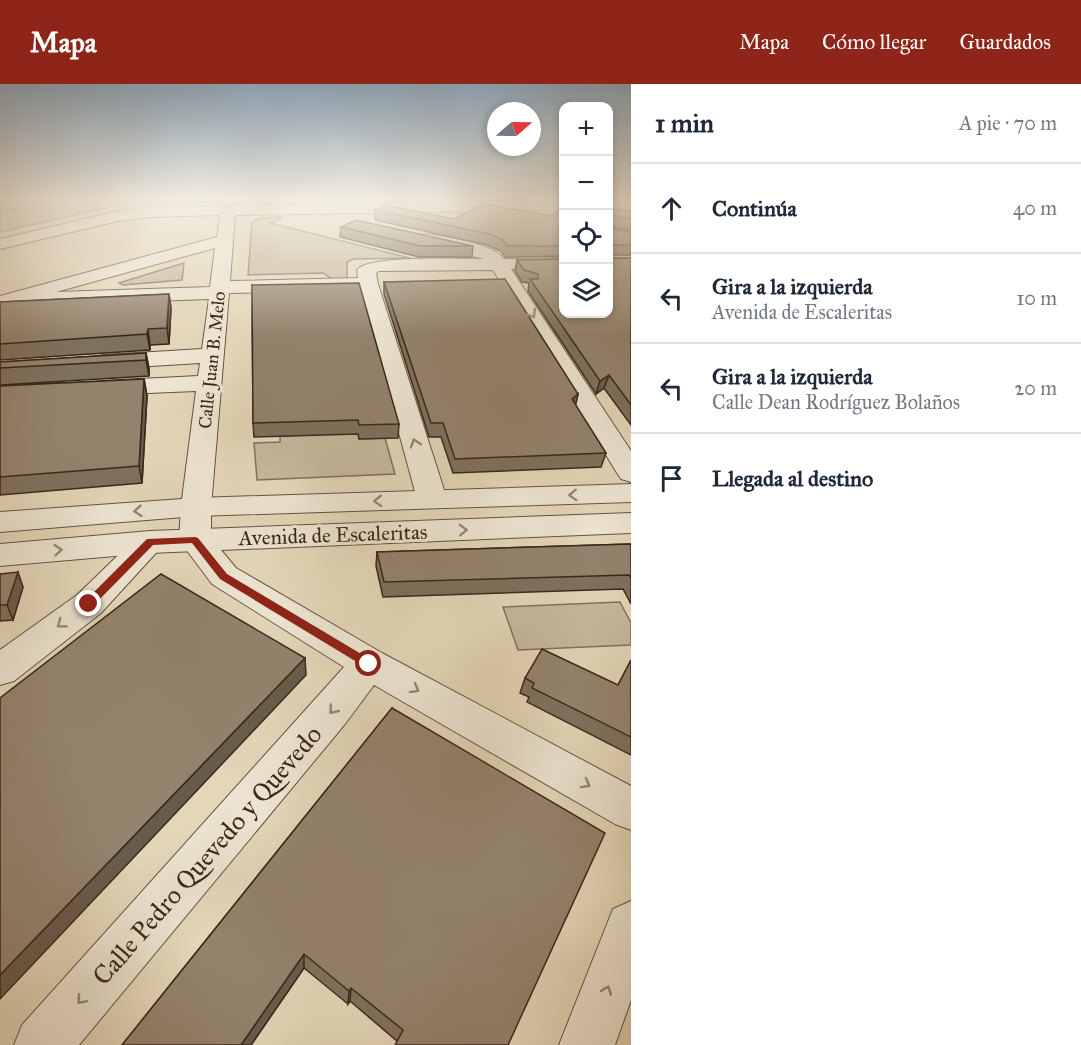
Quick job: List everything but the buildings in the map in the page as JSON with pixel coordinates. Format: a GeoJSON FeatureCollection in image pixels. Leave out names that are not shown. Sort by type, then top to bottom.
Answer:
{"type":"FeatureCollection","features":[{"type":"Feature","properties":{"kind":"street"},"geometry":{"type":"LineString","coordinates":[[4,302],[208,245]]}},
{"type":"Feature","properties":{"kind":"street","name":"Calle Juan B. Melo"},"geometry":{"type":"LineString","coordinates":[[196,523],[224,245]]}},
{"type":"Feature","properties":{"kind":"street"},"geometry":{"type":"LineString","coordinates":[[452,245],[494,256],[631,473]]}},
{"type":"Feature","properties":{"kind":"street"},"geometry":{"type":"LineString","coordinates":[[432,499],[368,284],[366,270],[377,266],[500,266],[559,263]]}},
{"type":"Feature","properties":{"kind":"street"},"geometry":{"type":"LineString","coordinates":[[4,302],[368,284]]}},
{"type":"Feature","properties":{"kind":"street"},"geometry":{"type":"LineString","coordinates":[[82,363],[212,355]]}},
{"type":"Feature","properties":{"kind":"street"},"geometry":{"type":"LineString","coordinates":[[81,389],[209,383]]}},
{"type":"Feature","properties":{"kind":"street","name":"Avenida de Escaleritas"},"geometry":{"type":"LineString","coordinates":[[0,555],[150,542],[196,523],[432,499],[631,493]]}},
{"type":"Feature","properties":{"kind":"street","name":"Avenida de Escaleritas"},"geometry":{"type":"LineString","coordinates":[[0,522],[631,524]]}},
{"type":"Feature","properties":{"kind":"street"},"geometry":{"type":"LineString","coordinates":[[196,523],[224,576],[369,664],[631,809]]}},
{"type":"Feature","properties":{"kind":"street"},"geometry":{"type":"LineString","coordinates":[[0,670],[89,604],[150,542]]}},
{"type":"Feature","properties":{"kind":"street","name":"Calle Pedro Quevedo y Quevedo"},"geometry":{"type":"LineString","coordinates":[[42,1045],[331,712],[369,664]]}},
{"type":"Feature","properties":{"kind":"street"},"geometry":{"type":"LineString","coordinates":[[587,1045],[631,927]]}},
{"type":"Feature","properties":{"kind":"shaded area"},"geometry":{"type":"Polygon","coordinates":[[[250,245],[357,245],[410,258],[354,259],[347,262],[347,279],[332,279],[323,273],[248,275],[250,245]]]}},
{"type":"Feature","properties":{"kind":"shaded area"},"geometry":{"type":"Polygon","coordinates":[[[184,263],[182,280],[123,285],[119,283],[184,263]]]}},
{"type":"Feature","properties":{"kind":"shaded area"},"geometry":{"type":"Polygon","coordinates":[[[358,433],[359,439],[385,438],[395,474],[257,480],[254,443],[280,442],[280,436],[358,433]]]}},
{"type":"Feature","properties":{"kind":"shaded area"},"geometry":{"type":"Polygon","coordinates":[[[620,602],[631,623],[631,645],[518,650],[503,607],[620,602]]]}},
{"type":"Feature","properties":{"kind":"route"},"geometry":{"type":"LineString","coordinates":[[89,604],[150,542],[195,540],[224,576],[369,664]]}}]}
